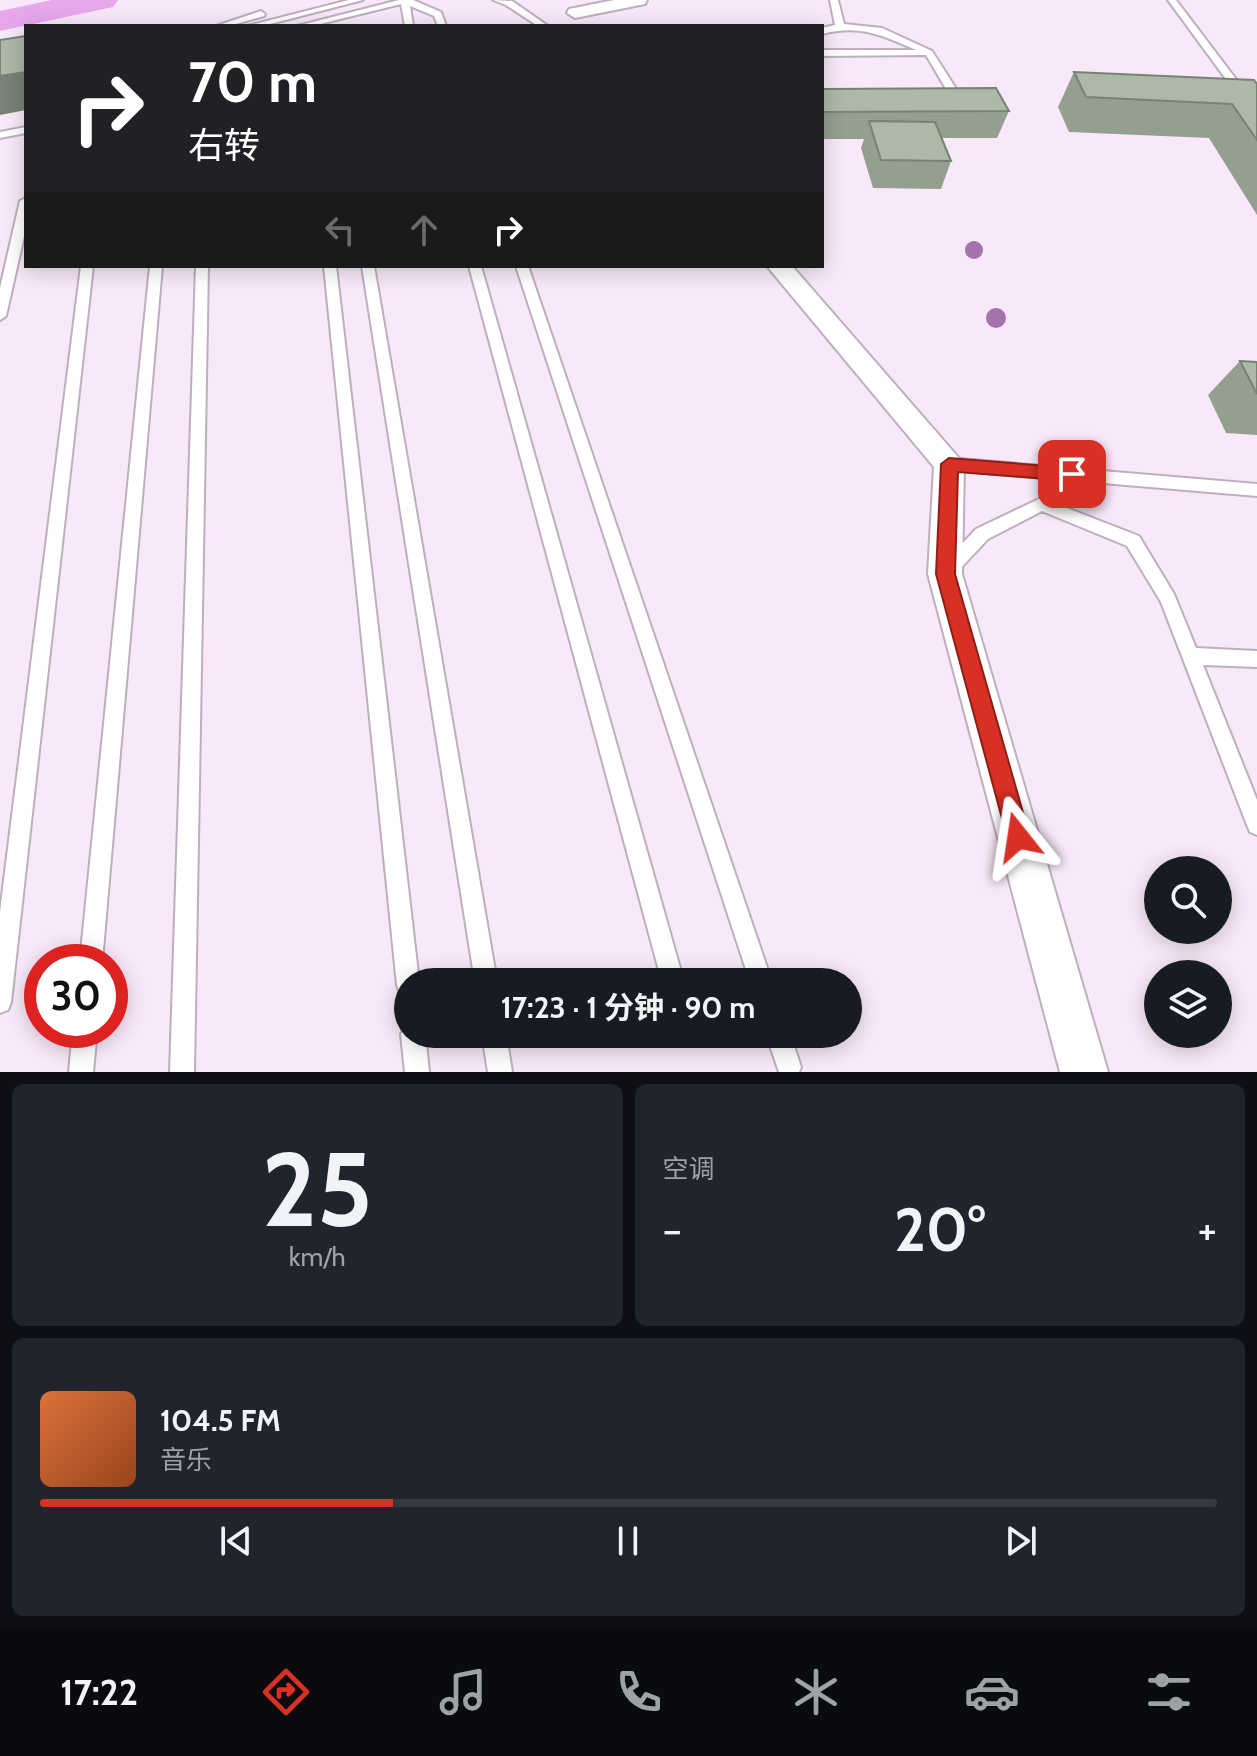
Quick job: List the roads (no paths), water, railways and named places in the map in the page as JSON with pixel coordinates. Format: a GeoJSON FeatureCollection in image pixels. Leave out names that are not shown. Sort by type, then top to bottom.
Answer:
{"type":"FeatureCollection","features":[{"type":"Feature","properties":{"kind":"street"},"geometry":{"type":"LineString","coordinates":[[576,13],[639,0]]}},
{"type":"Feature","properties":{"kind":"street"},"geometry":{"type":"LineString","coordinates":[[781,268],[949,464],[945,574],[1084,1072]]}},
{"type":"Feature","properties":{"kind":"lane"},"geometry":{"type":"LineString","coordinates":[[227,24],[312,0]]}},
{"type":"Feature","properties":{"kind":"lane"},"geometry":{"type":"LineString","coordinates":[[259,24],[359,0]]}},
{"type":"Feature","properties":{"kind":"lane"},"geometry":{"type":"LineString","coordinates":[[328,23],[407,0],[438,14],[441,24]]}},
{"type":"Feature","properties":{"kind":"lane"},"geometry":{"type":"LineString","coordinates":[[407,0],[409,24]]}},
{"type":"Feature","properties":{"kind":"lane"},"geometry":{"type":"LineString","coordinates":[[497,0],[509,3],[541,24]]}},
{"type":"Feature","properties":{"kind":"lane"},"geometry":{"type":"LineString","coordinates":[[834,0],[840,26]]}},
{"type":"Feature","properties":{"kind":"lane"},"geometry":{"type":"LineString","coordinates":[[1172,0],[1257,114]]}},
{"type":"Feature","properties":{"kind":"lane"},"geometry":{"type":"LineString","coordinates":[[824,30],[840,26],[879,30],[929,53],[950,87],[939,102],[926,103]]}},
{"type":"Feature","properties":{"kind":"lane"},"geometry":{"type":"LineString","coordinates":[[824,53],[929,53]]}},
{"type":"Feature","properties":{"kind":"lane"},"geometry":{"type":"LineString","coordinates":[[0,135],[24,130]]}},
{"type":"Feature","properties":{"kind":"lane"},"geometry":{"type":"LineString","coordinates":[[0,316],[24,210]]}},
{"type":"Feature","properties":{"kind":"lane"},"geometry":{"type":"LineString","coordinates":[[0,1002],[87,268]]}},
{"type":"Feature","properties":{"kind":"lane"},"geometry":{"type":"LineString","coordinates":[[93,944],[156,268]]}},
{"type":"Feature","properties":{"kind":"lane"},"geometry":{"type":"LineString","coordinates":[[182,1072],[202,268]]}},
{"type":"Feature","properties":{"kind":"lane"},"geometry":{"type":"LineString","coordinates":[[330,268],[406,968]]}},
{"type":"Feature","properties":{"kind":"lane"},"geometry":{"type":"LineString","coordinates":[[368,268],[484,968]]}},
{"type":"Feature","properties":{"kind":"lane"},"geometry":{"type":"LineString","coordinates":[[476,268],[669,968]]}},
{"type":"Feature","properties":{"kind":"lane"},"geometry":{"type":"LineString","coordinates":[[523,268],[756,968]]}},
{"type":"Feature","properties":{"kind":"lane"},"geometry":{"type":"LineString","coordinates":[[949,464],[1257,490]]}},
{"type":"Feature","properties":{"kind":"lane"},"geometry":{"type":"LineString","coordinates":[[945,574],[982,534],[1041,504],[1133,541],[1168,599],[1257,825]]}},
{"type":"Feature","properties":{"kind":"lane"},"geometry":{"type":"LineString","coordinates":[[1190,656],[1257,659]]}},
{"type":"Feature","properties":{"kind":"lane"},"geometry":{"type":"LineString","coordinates":[[81,1072],[83,1048]]}},
{"type":"Feature","properties":{"kind":"lane"},"geometry":{"type":"LineString","coordinates":[[414,1048],[417,1072]]}},
{"type":"Feature","properties":{"kind":"lane"},"geometry":{"type":"LineString","coordinates":[[496,1048],[500,1072]]}},
{"type":"Feature","properties":{"kind":"lane"},"geometry":{"type":"LineString","coordinates":[[783,1048],[789,1067]]}},
{"type":"Feature","properties":{"kind":"waterway"},"geometry":{"type":"LineString","coordinates":[[0,21],[101,0]]}}]}
